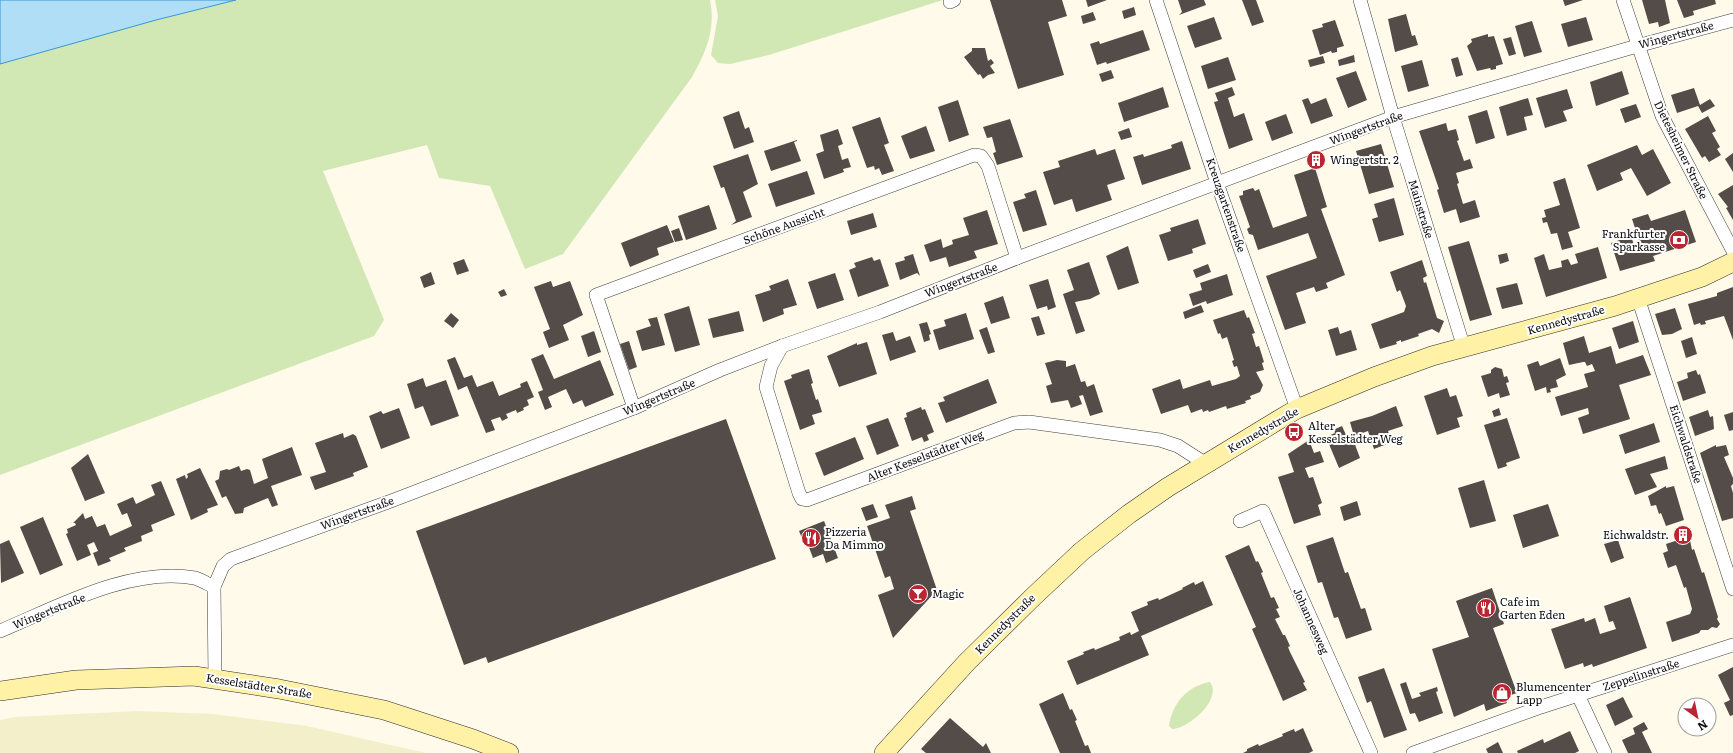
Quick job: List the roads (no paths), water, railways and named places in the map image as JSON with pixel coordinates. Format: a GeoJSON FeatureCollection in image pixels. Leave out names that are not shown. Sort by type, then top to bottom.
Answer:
{"type":"FeatureCollection","features":[{"type":"Feature","properties":{"kind":"main road","name":"Kennedystraße"},"geometry":{"type":"LineString","coordinates":[[884,753],[967,662],[1082,551],[1129,514],[1206,464],[1297,409],[1374,377],[1432,356],[1638,298],[1702,277],[1733,262]]}},
{"type":"Feature","properties":{"kind":"main road","name":"Kesselstädter Straße"},"geometry":{"type":"LineString","coordinates":[[0,691],[76,680],[194,676],[295,692],[384,710],[473,739],[509,753]]}},
{"type":"Feature","properties":{"kind":"street","name":"Kreuzgartenstraße"},"geometry":{"type":"LineString","coordinates":[[1156,0],[1217,183],[1297,409]]}},
{"type":"Feature","properties":{"kind":"street","name":"Mainstraße"},"geometry":{"type":"LineString","coordinates":[[1360,0],[1393,117],[1464,348]]}},
{"type":"Feature","properties":{"kind":"street","name":"Dietesheimer Straße"},"geometry":{"type":"LineString","coordinates":[[1623,0],[1637,46],[1665,122],[1733,251]]}},
{"type":"Feature","properties":{"kind":"street","name":"Wingertstraße"},"geometry":{"type":"LineString","coordinates":[[215,679],[214,587],[223,566],[231,559],[391,501],[634,408],[720,370],[782,346],[880,312],[1018,258],[1393,117],[1637,46],[1733,20]]}},
{"type":"Feature","properties":{"kind":"street","name":"Schöne Aussicht"},"geometry":{"type":"LineString","coordinates":[[634,408],[596,295],[974,155],[981,156],[988,166],[1018,258]]}},
{"type":"Feature","properties":{"kind":"street","name":"Eichwaldstraße"},"geometry":{"type":"LineString","coordinates":[[1638,298],[1733,589]]}},
{"type":"Feature","properties":{"kind":"street","name":"Alter Kesselstädter Weg"},"geometry":{"type":"LineString","coordinates":[[782,346],[771,366],[766,387],[802,499],[807,500],[1014,423],[1029,422],[1160,440],[1178,446],[1206,464]]}},
{"type":"Feature","properties":{"kind":"street","name":"Johannesweg"},"geometry":{"type":"LineString","coordinates":[[1240,521],[1263,511],[1370,753]]}},
{"type":"Feature","properties":{"kind":"street","name":"Wingertstraße"},"geometry":{"type":"LineString","coordinates":[[0,631],[86,595],[115,585],[149,578],[173,576],[196,579],[214,587]]}},
{"type":"Feature","properties":{"kind":"street","name":"Zeppelinstraße"},"geometry":{"type":"LineString","coordinates":[[1413,753],[1578,695],[1733,645]]}},
{"type":"Feature","properties":{"kind":"street"},"geometry":{"type":"LineString","coordinates":[[1578,695],[1605,753]]}},
{"type":"Feature","properties":{"kind":"water"},"geometry":{"type":"Polygon","coordinates":[[[0,0],[236,0],[156,20],[0,64],[0,0]]]}},
{"type":"Feature","properties":{"kind":"place","name":"Wingertstr. 2"},"geometry":{"type":"Point","coordinates":[1316,160]}},
{"type":"Feature","properties":{"kind":"place","name":"Frankfurter Sparkasse"},"geometry":{"type":"Point","coordinates":[1679,240]}},
{"type":"Feature","properties":{"kind":"place","name":"Alter Kesselstädter Weg"},"geometry":{"type":"Point","coordinates":[1294,432]}},
{"type":"Feature","properties":{"kind":"place","name":"Eichwaldstr."},"geometry":{"type":"Point","coordinates":[1683,535]}},
{"type":"Feature","properties":{"kind":"place","name":"Pizzeria Da Mimmo"},"geometry":{"type":"Point","coordinates":[811,538]}},
{"type":"Feature","properties":{"kind":"place","name":"Magic"},"geometry":{"type":"Point","coordinates":[918,594]}},
{"type":"Feature","properties":{"kind":"place","name":"Cafe im Garten Eden"},"geometry":{"type":"Point","coordinates":[1486,608]}},
{"type":"Feature","properties":{"kind":"place","name":"Blumencenter Lapp"},"geometry":{"type":"Point","coordinates":[1502,693]}}]}
